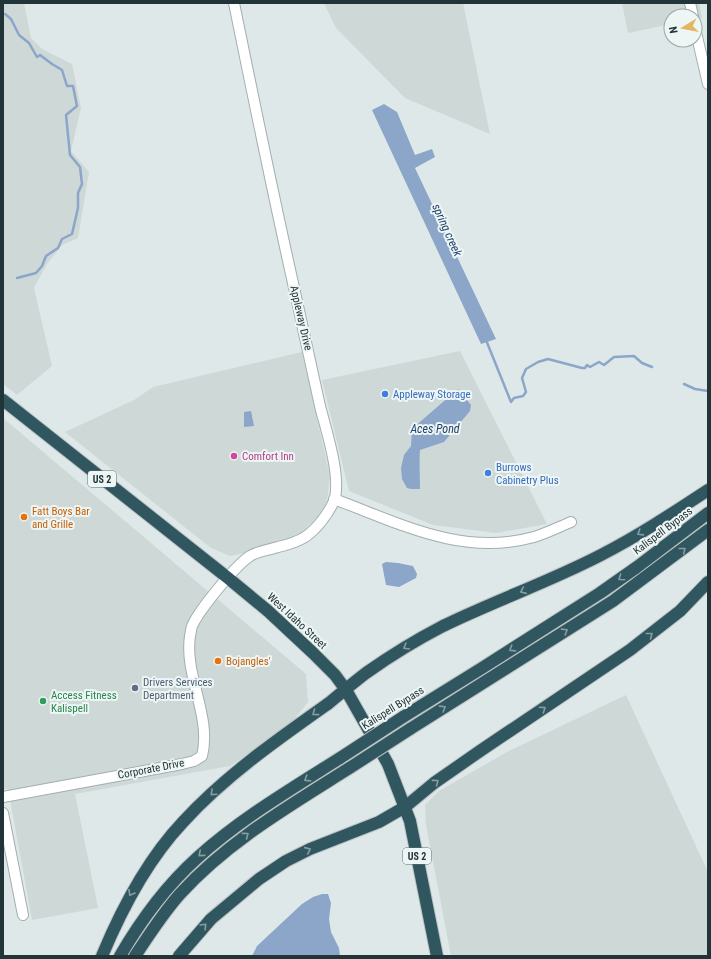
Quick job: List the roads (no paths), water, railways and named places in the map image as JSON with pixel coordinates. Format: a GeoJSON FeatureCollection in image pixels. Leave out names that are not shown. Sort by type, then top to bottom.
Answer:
{"type":"FeatureCollection","features":[{"type":"Feature","properties":{"kind":"highway","name":"West Idaho Street"},"geometry":{"type":"LineString","coordinates":[[3,400],[268,611],[335,675],[346,690],[388,764],[405,807],[410,821],[437,956]]}},
{"type":"Feature","properties":{"kind":"highway"},"geometry":{"type":"LineString","coordinates":[[102,956],[125,904],[153,859],[182,823],[208,797],[236,773],[364,675],[424,637],[444,626],[600,556],[708,490]]}},
{"type":"Feature","properties":{"kind":"highway","name":"Kalispell Bypass"},"geometry":{"type":"LineString","coordinates":[[120,956],[154,904],[197,858],[222,837],[403,717],[600,593],[708,513]]}},
{"type":"Feature","properties":{"kind":"highway"},"geometry":{"type":"LineString","coordinates":[[135,956],[162,917],[181,894],[221,855],[271,818],[613,601],[708,530]]}},
{"type":"Feature","properties":{"kind":"highway"},"geometry":{"type":"LineString","coordinates":[[179,956],[211,919],[244,890],[274,868],[310,849],[378,822],[405,807],[434,783],[636,646],[680,611],[708,582]]}},
{"type":"Feature","properties":{"kind":"street","name":"Appleway Drive"},"geometry":{"type":"LineString","coordinates":[[228,578],[250,556],[290,544],[305,537],[327,514],[334,499],[336,489],[336,475],[330,446],[293,284],[234,3]]}},
{"type":"Feature","properties":{"kind":"street"},"geometry":{"type":"LineString","coordinates":[[700,48],[708,84]]}},
{"type":"Feature","properties":{"kind":"street"},"geometry":{"type":"LineString","coordinates":[[334,499],[423,533],[463,542],[488,543],[517,541],[535,537],[571,522]]}},
{"type":"Feature","properties":{"kind":"street","name":"Corporate Drive"},"geometry":{"type":"LineString","coordinates":[[3,797],[182,764],[194,761],[202,756],[204,747],[204,729],[189,656],[189,643],[192,625],[206,604],[228,578]]}},
{"type":"Feature","properties":{"kind":"street"},"geometry":{"type":"LineString","coordinates":[[3,813],[23,915]]}},
{"type":"Feature","properties":{"kind":"water"},"geometry":{"type":"Polygon","coordinates":[[[384,104],[397,112],[415,155],[432,149],[435,157],[415,168],[496,339],[481,344],[372,110],[384,104]]]}},
{"type":"Feature","properties":{"kind":"water","name":"Aces Pond"},"geometry":{"type":"Polygon","coordinates":[[[458,389],[471,405],[470,411],[444,442],[420,450],[420,489],[407,488],[402,479],[401,468],[404,455],[411,446],[412,430],[458,389]]]}},
{"type":"Feature","properties":{"kind":"water"},"geometry":{"type":"Polygon","coordinates":[[[251,411],[254,426],[244,427],[244,412],[251,411]]]}},
{"type":"Feature","properties":{"kind":"water"},"geometry":{"type":"Polygon","coordinates":[[[386,562],[413,566],[417,574],[416,578],[399,587],[386,585],[382,564],[386,562]]]}},
{"type":"Feature","properties":{"kind":"water"},"geometry":{"type":"Polygon","coordinates":[[[328,894],[331,903],[329,919],[331,932],[339,948],[340,956],[252,956],[257,946],[302,904],[313,897],[328,894]]]}},
{"type":"Feature","properties":{"kind":"waterway","name":"spring creek"},"geometry":{"type":"LineString","coordinates":[[5,14],[11,19],[19,35],[29,43],[37,57],[40,55],[62,70],[67,86],[73,86],[77,106],[66,115],[70,155],[80,167],[82,184],[78,193],[78,208],[72,234],[62,239],[58,248],[46,256],[42,266],[36,273],[17,278]]}},
{"type":"Feature","properties":{"kind":"waterway","name":"spring creek"},"geometry":{"type":"LineString","coordinates":[[486,340],[511,402],[514,398],[523,396],[526,392],[522,378],[526,369],[538,362],[548,359],[585,368],[587,365],[590,367],[599,362],[604,365],[614,357],[634,356],[642,363],[652,367]]}},
{"type":"Feature","properties":{"kind":"waterway","name":"spring creek"},"geometry":{"type":"LineString","coordinates":[[684,384],[695,389],[708,391]]}},
{"type":"Feature","properties":{"kind":"place","name":"Appleway Storage"},"geometry":{"type":"Point","coordinates":[385,394]}},
{"type":"Feature","properties":{"kind":"place","name":"Comfort Inn"},"geometry":{"type":"Point","coordinates":[234,456]}},
{"type":"Feature","properties":{"kind":"place","name":"Burrows Cabinetry Plus"},"geometry":{"type":"Point","coordinates":[488,473]}},
{"type":"Feature","properties":{"kind":"place","name":"Fatt Boys Bar and Grille"},"geometry":{"type":"Point","coordinates":[24,517]}},
{"type":"Feature","properties":{"kind":"place","name":"Bojangles'"},"geometry":{"type":"Point","coordinates":[218,661]}},
{"type":"Feature","properties":{"kind":"place","name":"Drivers Services Department"},"geometry":{"type":"Point","coordinates":[135,688]}},
{"type":"Feature","properties":{"kind":"place","name":"Access Fitness Kalispell"},"geometry":{"type":"Point","coordinates":[43,701]}}]}
